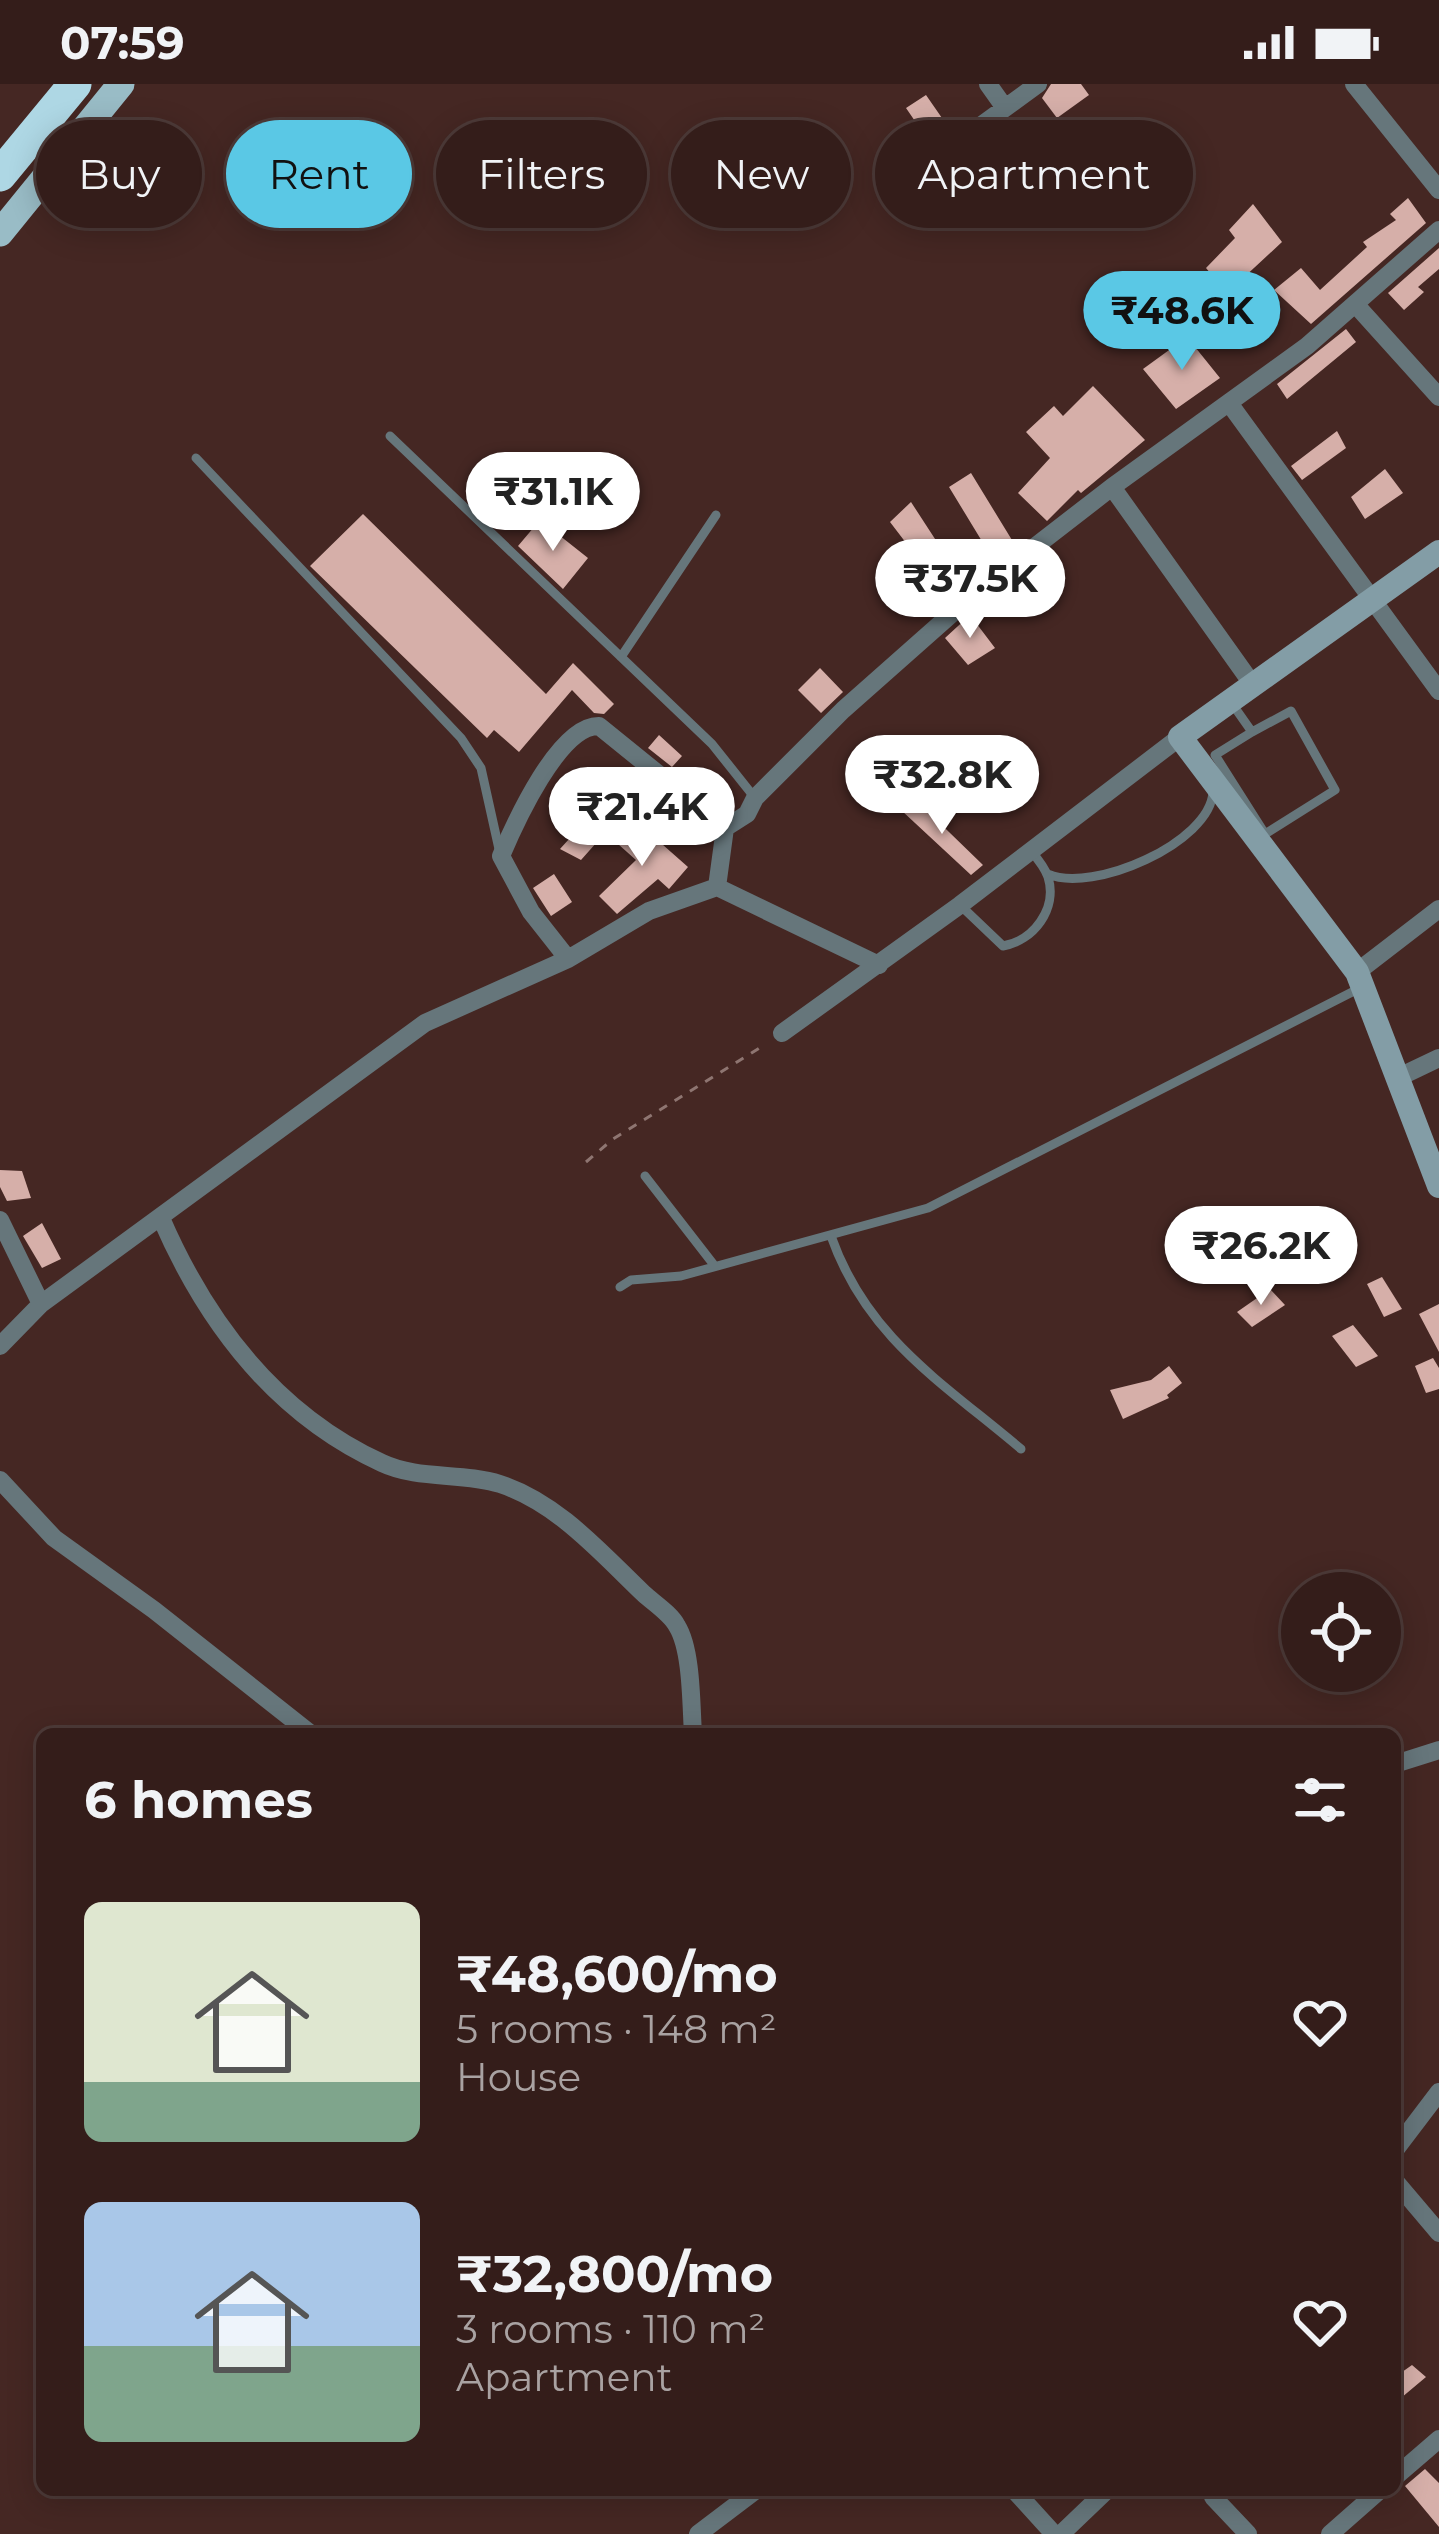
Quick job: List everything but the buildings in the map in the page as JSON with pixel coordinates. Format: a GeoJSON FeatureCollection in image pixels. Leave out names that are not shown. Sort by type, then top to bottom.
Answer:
{"type":"FeatureCollection","features":[{"type":"Feature","properties":{"kind":"highway"},"geometry":{"type":"LineString","coordinates":[[0,175],[75,84]]}},
{"type":"Feature","properties":{"kind":"main road"},"geometry":{"type":"LineString","coordinates":[[0,233],[121,84]]}},
{"type":"Feature","properties":{"kind":"street"},"geometry":{"type":"LineString","coordinates":[[988,84],[1005,108]]}},
{"type":"Feature","properties":{"kind":"street"},"geometry":{"type":"LineString","coordinates":[[989,120],[1038,84]]}},
{"type":"Feature","properties":{"kind":"street"},"geometry":{"type":"LineString","coordinates":[[1354,84],[1439,190]]}},
{"type":"Feature","properties":{"kind":"street"},"geometry":{"type":"LineString","coordinates":[[717,887],[725,828],[747,814],[755,798],[843,710],[958,608],[1356,305],[1439,230]]}},
{"type":"Feature","properties":{"kind":"street"},"geometry":{"type":"LineString","coordinates":[[1356,305],[1439,397]]}},
{"type":"Feature","properties":{"kind":"street"},"geometry":{"type":"LineString","coordinates":[[1229,403],[1439,691]]}},
{"type":"Feature","properties":{"kind":"street"},"geometry":{"type":"LineString","coordinates":[[1112,487],[1253,685]]}},
{"type":"Feature","properties":{"kind":"street"},"geometry":{"type":"LineString","coordinates":[[782,1033],[1180,737],[1439,552]]}},
{"type":"Feature","properties":{"kind":"street"},"geometry":{"type":"LineString","coordinates":[[568,959],[531,912],[501,856],[537,784],[579,731],[599,726],[725,828]]}},
{"type":"Feature","properties":{"kind":"street"},"geometry":{"type":"LineString","coordinates":[[1180,737],[1360,979],[1439,1186]]}},
{"type":"Feature","properties":{"kind":"street"},"geometry":{"type":"LineString","coordinates":[[0,1346],[40,1304],[425,1023],[568,959],[649,911],[717,887],[879,964]]}},
{"type":"Feature","properties":{"kind":"street"},"geometry":{"type":"LineString","coordinates":[[1360,979],[1439,909]]}},
{"type":"Feature","properties":{"kind":"street"},"geometry":{"type":"LineString","coordinates":[[1397,1078],[1439,1058]]}},
{"type":"Feature","properties":{"kind":"street"},"geometry":{"type":"LineString","coordinates":[[161,1218],[187,1278],[260,1377],[294,1411],[386,1465],[500,1484],[540,1503],[568,1522],[678,1626],[693,1728]]}},
{"type":"Feature","properties":{"kind":"street"},"geometry":{"type":"LineString","coordinates":[[0,1220],[40,1304]]}},
{"type":"Feature","properties":{"kind":"street"},"geometry":{"type":"LineString","coordinates":[[0,1480],[54,1538],[302,1728]]}},
{"type":"Feature","properties":{"kind":"street"},"geometry":{"type":"LineString","coordinates":[[1401,1762],[1439,1750]]}},
{"type":"Feature","properties":{"kind":"street"},"geometry":{"type":"LineString","coordinates":[[1401,2142],[1439,2092]]}},
{"type":"Feature","properties":{"kind":"street"},"geometry":{"type":"LineString","coordinates":[[1401,2188],[1439,2233]]}},
{"type":"Feature","properties":{"kind":"street"},"geometry":{"type":"LineString","coordinates":[[1401,2472],[1439,2439]]}},
{"type":"Feature","properties":{"kind":"street"},"geometry":{"type":"LineString","coordinates":[[698,2534],[748,2496]]}},
{"type":"Feature","properties":{"kind":"street"},"geometry":{"type":"LineString","coordinates":[[1020,2496],[1057,2534],[1100,2496]]}},
{"type":"Feature","properties":{"kind":"street"},"geometry":{"type":"LineString","coordinates":[[1330,2534],[1373,2496]]}},
{"type":"Feature","properties":{"kind":"street"},"geometry":{"type":"LineString","coordinates":[[1213,2497],[1248,2534]]}},
{"type":"Feature","properties":{"kind":"lane"},"geometry":{"type":"LineString","coordinates":[[390,436],[712,743],[755,798]]}},
{"type":"Feature","properties":{"kind":"lane"},"geometry":{"type":"LineString","coordinates":[[196,458],[461,738],[481,768],[501,856]]}},
{"type":"Feature","properties":{"kind":"lane"},"geometry":{"type":"LineString","coordinates":[[621,657],[716,514]]}},
{"type":"Feature","properties":{"kind":"lane"},"geometry":{"type":"LineString","coordinates":[[1231,701],[1252,733]]}},
{"type":"Feature","properties":{"kind":"lane"},"geometry":{"type":"LineString","coordinates":[[1291,711],[1335,790],[1265,834],[1215,755],[1252,733],[1291,711]]}},
{"type":"Feature","properties":{"kind":"lane"},"geometry":{"type":"LineString","coordinates":[[1048,874],[1074,881],[1130,867],[1209,812],[1213,781]]}},
{"type":"Feature","properties":{"kind":"lane"},"geometry":{"type":"LineString","coordinates":[[960,905],[987,934],[1008,946],[1022,941],[1041,922],[1048,906],[1048,874],[1031,850]]}},
{"type":"Feature","properties":{"kind":"lane"},"geometry":{"type":"LineString","coordinates":[[620,1287],[631,1280],[681,1276],[928,1208],[1360,979]]}},
{"type":"Feature","properties":{"kind":"lane"},"geometry":{"type":"LineString","coordinates":[[645,1176],[714,1265]]}},
{"type":"Feature","properties":{"kind":"lane"},"geometry":{"type":"LineString","coordinates":[[832,1236],[845,1276],[865,1309],[898,1346],[1022,1449]]}},
{"type":"Feature","properties":{"kind":"path"},"geometry":{"type":"LineString","coordinates":[[586,1162],[613,1139],[782,1033]]}}]}
